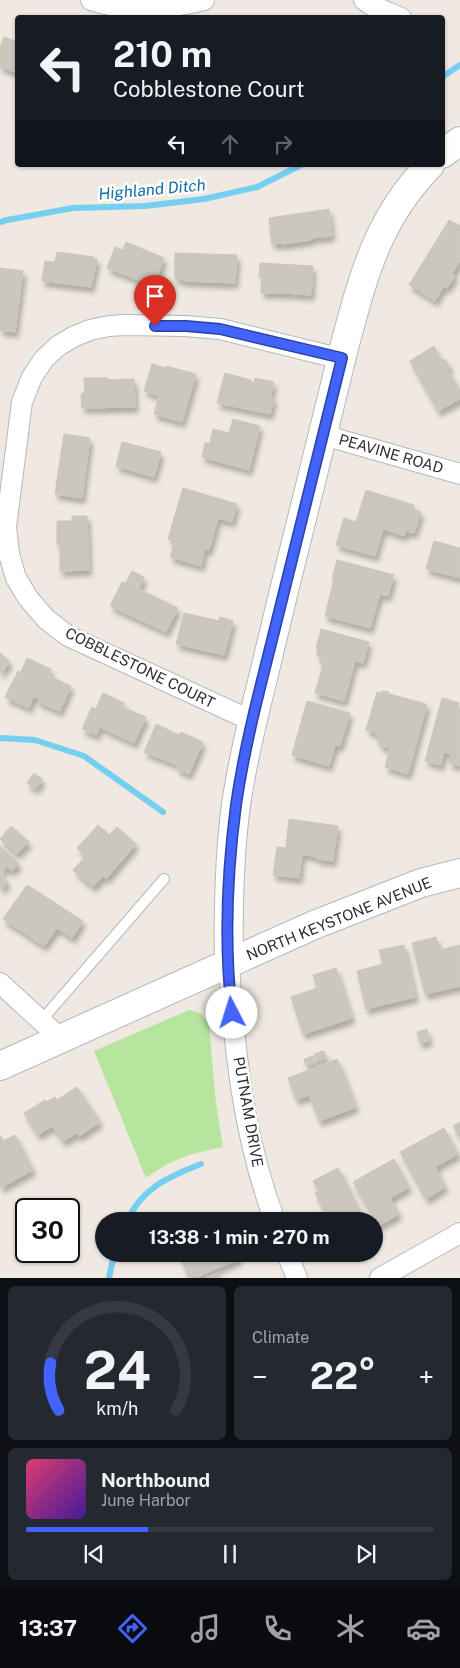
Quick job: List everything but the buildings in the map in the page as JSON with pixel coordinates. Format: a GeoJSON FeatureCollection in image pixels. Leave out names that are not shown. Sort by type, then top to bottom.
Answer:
{"type":"FeatureCollection","features":[{"type":"Feature","properties":{"kind":"street"},"geometry":{"type":"LineString","coordinates":[[91,0],[131,7],[170,7],[204,0]]}},
{"type":"Feature","properties":{"kind":"street"},"geometry":{"type":"LineString","coordinates":[[364,0],[395,15]]}},
{"type":"Feature","properties":{"kind":"street"},"geometry":{"type":"LineString","coordinates":[[445,152],[460,141]]}},
{"type":"Feature","properties":{"kind":"street","name":"PUTNAM DRIVE"},"geometry":{"type":"LineString","coordinates":[[271,1212],[262,1188],[249,1137],[231,998],[228,963],[229,886],[236,804],[252,722],[360,288],[378,239],[402,198],[428,167]]}},
{"type":"Feature","properties":{"kind":"street","name":"COBBLESTONE COURT"},"geometry":{"type":"LineString","coordinates":[[252,722],[68,636],[46,620],[28,598],[16,578],[9,554],[6,527],[22,402],[32,377],[44,359],[58,346],[82,333],[109,326],[186,326],[220,329],[342,358]]}},
{"type":"Feature","properties":{"kind":"street","name":"PEAVINE ROAD"},"geometry":{"type":"LineString","coordinates":[[323,435],[460,474]]}},
{"type":"Feature","properties":{"kind":"street","name":"NORTH KEYSTONE AVENUE"},"geometry":{"type":"LineString","coordinates":[[0,1066],[51,1030],[228,963],[314,925],[387,896],[421,883],[460,873]]}},
{"type":"Feature","properties":{"kind":"street"},"geometry":{"type":"LineString","coordinates":[[0,983],[51,1030]]}},
{"type":"Feature","properties":{"kind":"street"},"geometry":{"type":"LineString","coordinates":[[380,1278],[460,1233]]}},
{"type":"Feature","properties":{"kind":"street"},"geometry":{"type":"LineString","coordinates":[[290,1262],[297,1278]]}},
{"type":"Feature","properties":{"kind":"lane"},"geometry":{"type":"LineString","coordinates":[[51,1030],[164,879]]}},
{"type":"Feature","properties":{"kind":"green space"},"geometry":{"type":"Polygon","coordinates":[[[189,1010],[201,1014],[209,1025],[216,1104],[223,1147],[182,1158],[146,1178],[94,1051],[189,1010]]]}},
{"type":"Feature","properties":{"kind":"waterway","name":"Highland Ditch"},"geometry":{"type":"LineString","coordinates":[[445,75],[460,65]]}},
{"type":"Feature","properties":{"kind":"waterway","name":"Highland Ditch"},"geometry":{"type":"LineString","coordinates":[[0,222],[73,208],[145,206],[204,199],[257,187],[297,167]]}},
{"type":"Feature","properties":{"kind":"waterway","name":"Highland Ditch"},"geometry":{"type":"LineString","coordinates":[[0,738],[35,740],[84,756],[163,812]]}},
{"type":"Feature","properties":{"kind":"waterway","name":"Highland Ditch"},"geometry":{"type":"LineString","coordinates":[[132,1212],[140,1200],[157,1185],[201,1164]]}},
{"type":"Feature","properties":{"kind":"waterway","name":"Highland Ditch"},"geometry":{"type":"LineString","coordinates":[[109,1278],[112,1262]]}},
{"type":"Feature","properties":{"kind":"route"},"geometry":{"type":"LineString","coordinates":[[155,326],[220,329],[342,358],[266,663],[236,804],[229,876],[228,926],[228,963],[232,1013]]}}]}
